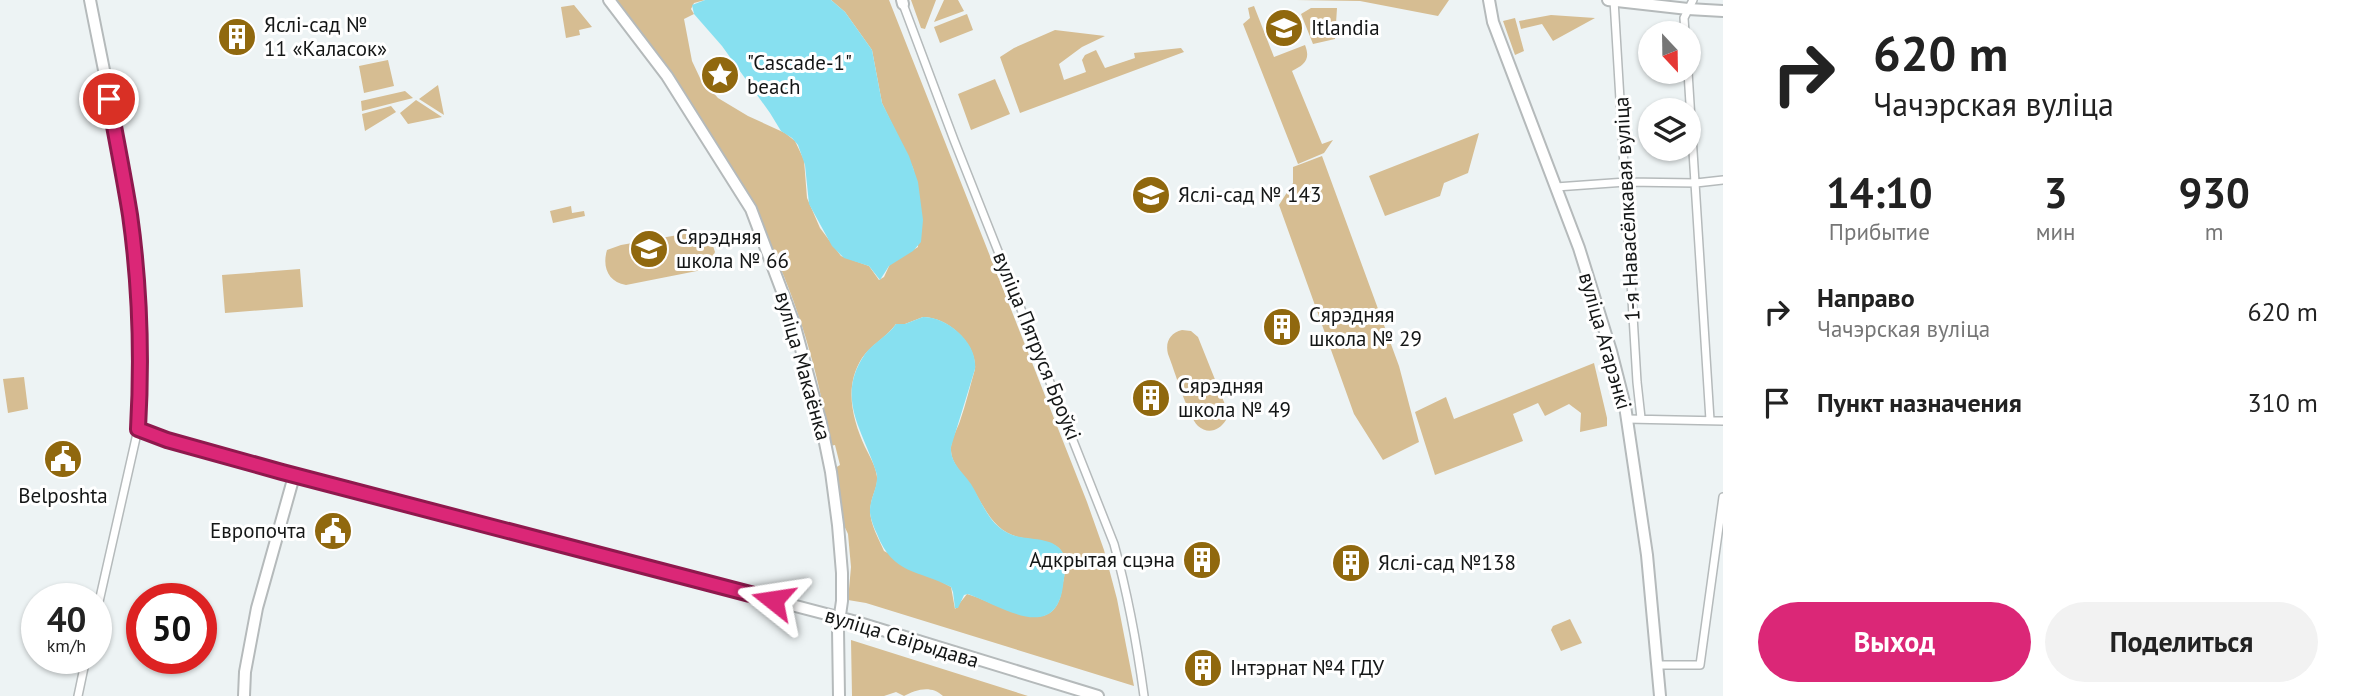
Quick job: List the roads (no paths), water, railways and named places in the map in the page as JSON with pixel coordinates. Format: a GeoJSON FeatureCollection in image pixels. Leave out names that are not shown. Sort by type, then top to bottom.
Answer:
{"type":"FeatureCollection","features":[{"type":"Feature","properties":{"kind":"main road"},"geometry":{"type":"LineString","coordinates":[[90,0],[121,162],[135,257],[139,313],[138,429]]}},
{"type":"Feature","properties":{"kind":"main road","name":"вуліца Макаёнка"},"geometry":{"type":"LineString","coordinates":[[609,0],[667,76],[751,209],[794,323],[813,385],[831,472],[842,573],[842,601],[838,618],[839,696]]}},
{"type":"Feature","properties":{"kind":"main road","name":"вуліца Агарэнкі"},"geometry":{"type":"LineString","coordinates":[[1489,0],[1493,22],[1579,248],[1611,351],[1627,419],[1647,555],[1660,696]]}},
{"type":"Feature","properties":{"kind":"main road"},"geometry":{"type":"LineString","coordinates":[[1611,0],[1691,5],[1723,11]]}},
{"type":"Feature","properties":{"kind":"main road","name":"вуліца Свірыдава"},"geometry":{"type":"LineString","coordinates":[[138,429],[167,440],[294,475],[838,618],[1098,696]]}},
{"type":"Feature","properties":{"kind":"main road"},"geometry":{"type":"LineString","coordinates":[[244,696],[245,672],[257,608],[294,475]]}},
{"type":"Feature","properties":{"kind":"street","name":"1-я Навасёлкавая вуліца"},"geometry":{"type":"LineString","coordinates":[[1611,0],[1626,183],[1637,382],[1642,418]]}},
{"type":"Feature","properties":{"kind":"street","name":"вуліца Пятруся Броўкі"},"geometry":{"type":"LineString","coordinates":[[903,1],[954,140],[1114,544],[1127,591],[1144,696]]}},
{"type":"Feature","properties":{"kind":"street"},"geometry":{"type":"LineString","coordinates":[[1684,21],[1691,5]]}},
{"type":"Feature","properties":{"kind":"street"},"geometry":{"type":"LineString","coordinates":[[1689,84],[1710,420]]}},
{"type":"Feature","properties":{"kind":"street"},"geometry":{"type":"LineString","coordinates":[[1556,187],[1723,180]]}},
{"type":"Feature","properties":{"kind":"street"},"geometry":{"type":"LineString","coordinates":[[1627,419],[1723,421]]}},
{"type":"Feature","properties":{"kind":"street"},"geometry":{"type":"LineString","coordinates":[[103,583],[138,429]]}},
{"type":"Feature","properties":{"kind":"street"},"geometry":{"type":"LineString","coordinates":[[1658,665],[1700,665],[1723,497]]}},
{"type":"Feature","properties":{"kind":"street"},"geometry":{"type":"LineString","coordinates":[[78,696],[83,674]]}},
{"type":"Feature","properties":{"kind":"water"},"geometry":{"type":"Polygon","coordinates":[[[705,0],[831,0],[845,12],[872,50],[882,103],[909,156],[918,182],[923,220],[921,242],[913,251],[889,266],[880,280],[869,266],[844,258],[832,246],[809,204],[805,165],[798,145],[781,131],[722,46],[694,14],[692,5],[705,0]]]}},
{"type":"Feature","properties":{"kind":"water"},"geometry":{"type":"Polygon","coordinates":[[[923,317],[942,321],[959,333],[972,350],[975,359],[975,369],[951,447],[955,463],[997,525],[1010,534],[1050,543],[1061,550],[1065,558],[1063,586],[1058,603],[1049,613],[1038,617],[1025,616],[968,594],[964,595],[958,608],[955,608],[951,587],[898,564],[883,547],[875,529],[870,508],[877,475],[855,416],[852,386],[856,370],[869,350],[896,324],[905,324],[923,317]]]}},
{"type":"Feature","properties":{"kind":"place","name":"Itlandia"},"geometry":{"type":"Point","coordinates":[1284,28]}},
{"type":"Feature","properties":{"kind":"place","name":"Яслі-сад № 11 «Каласок»"},"geometry":{"type":"Point","coordinates":[237,37]}},
{"type":"Feature","properties":{"kind":"place","name":"\"Cascade-1\" beach"},"geometry":{"type":"Point","coordinates":[720,75]}},
{"type":"Feature","properties":{"kind":"place","name":"Яслі-сад № 143"},"geometry":{"type":"Point","coordinates":[1151,195]}},
{"type":"Feature","properties":{"kind":"place","name":"Сярэдняя школа № 66"},"geometry":{"type":"Point","coordinates":[649,249]}},
{"type":"Feature","properties":{"kind":"place","name":"Сярэдняя школа № 29"},"geometry":{"type":"Point","coordinates":[1282,327]}},
{"type":"Feature","properties":{"kind":"place","name":"Сярэдняя школа № 49"},"geometry":{"type":"Point","coordinates":[1151,398]}},
{"type":"Feature","properties":{"kind":"place","name":"Belposhta"},"geometry":{"type":"Point","coordinates":[63,459]}},
{"type":"Feature","properties":{"kind":"place","name":"Европочта"},"geometry":{"type":"Point","coordinates":[333,531]}},
{"type":"Feature","properties":{"kind":"place","name":"Адкрытая сцэна"},"geometry":{"type":"Point","coordinates":[1202,560]}},
{"type":"Feature","properties":{"kind":"place","name":"Яслі-сад №138"},"geometry":{"type":"Point","coordinates":[1351,563]}},
{"type":"Feature","properties":{"kind":"place","name":"Інтэрнат №4 ГДУ"},"geometry":{"type":"Point","coordinates":[1203,668]}}]}
